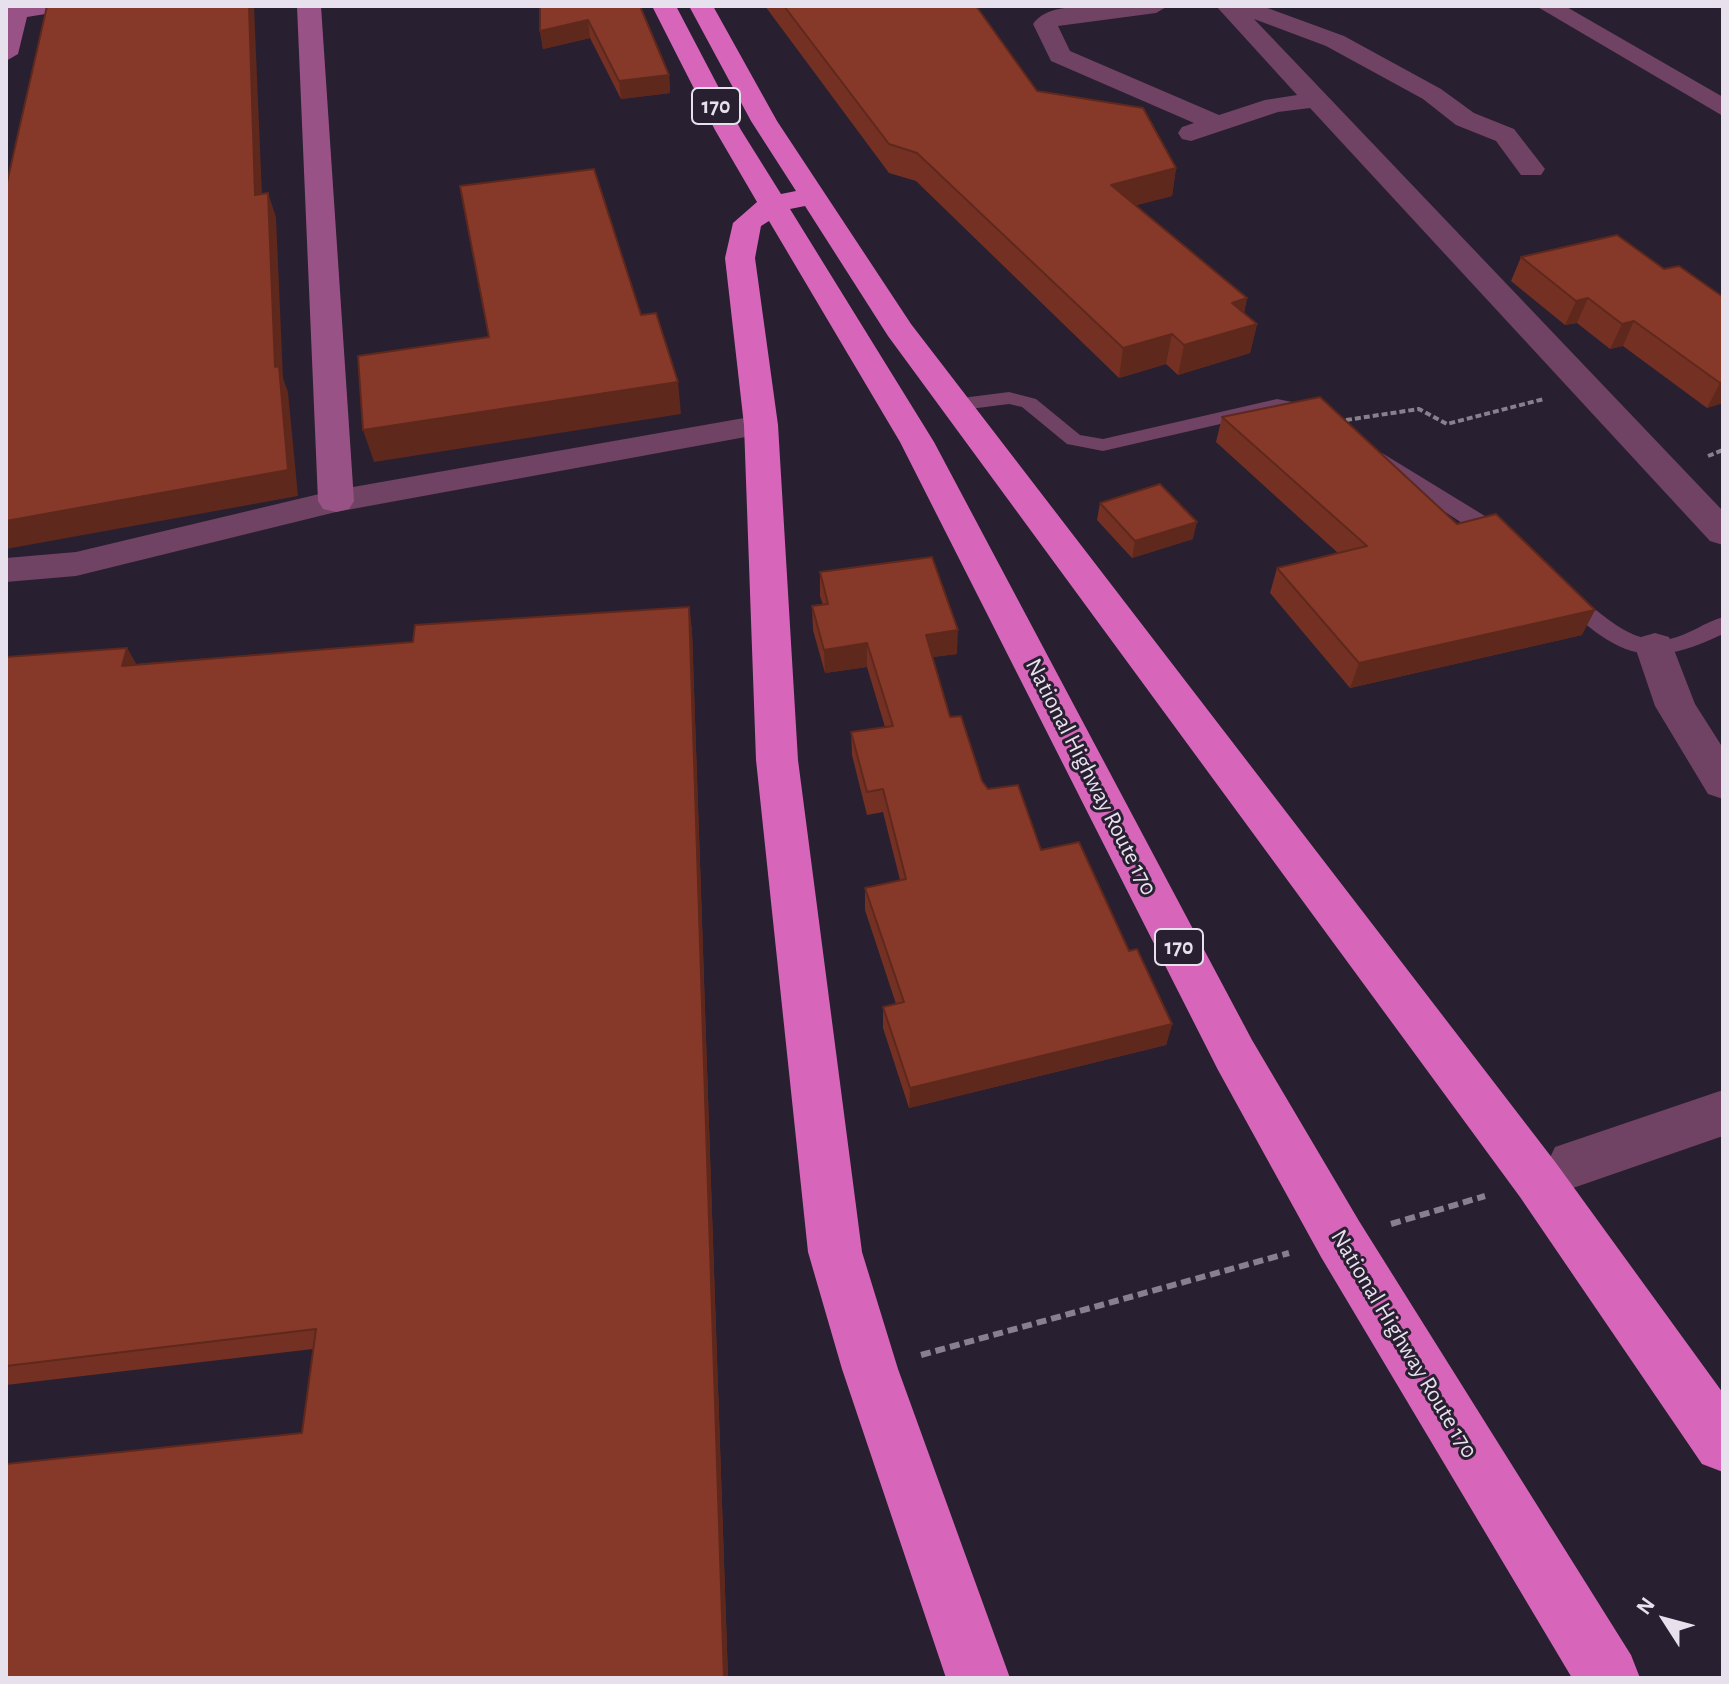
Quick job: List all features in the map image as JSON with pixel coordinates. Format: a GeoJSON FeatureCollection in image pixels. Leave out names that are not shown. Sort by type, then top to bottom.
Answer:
{"type":"FeatureCollection","features":[{"type":"Feature","properties":{"kind":"highway","name":"National Highway Route 170"},"geometry":{"type":"LineString","coordinates":[[664,6],[728,130],[793,201],[899,329],[954,405],[1556,1172],[1723,1443]]}},
{"type":"Feature","properties":{"kind":"highway","name":"National Highway Route 170"},"geometry":{"type":"LineString","coordinates":[[701,6],[764,121],[793,201],[1235,1055],[1340,1239],[1608,1678]]}},
{"type":"Feature","properties":{"kind":"highway"},"geometry":{"type":"LineString","coordinates":[[793,201],[747,223],[740,258],[761,425],[777,760],[835,1252],[870,1369],[978,1678]]}},
{"type":"Feature","properties":{"kind":"street"},"geometry":{"type":"LineString","coordinates":[[6,54],[14,9],[56,6]]}},
{"type":"Feature","properties":{"kind":"street"},"geometry":{"type":"LineString","coordinates":[[309,6],[336,501]]}},
{"type":"Feature","properties":{"kind":"street"},"geometry":{"type":"LineString","coordinates":[[1156,6],[1055,17],[1045,24],[1060,56],[1218,124]]}},
{"type":"Feature","properties":{"kind":"street"},"geometry":{"type":"LineString","coordinates":[[1228,6],[1723,533]]}},
{"type":"Feature","properties":{"kind":"street"},"geometry":{"type":"LineString","coordinates":[[1240,6],[1335,41],[1432,94],[1465,119],[1505,135],[1531,169]]}},
{"type":"Feature","properties":{"kind":"street"},"geometry":{"type":"LineString","coordinates":[[1548,6],[1723,108]]}},
{"type":"Feature","properties":{"kind":"street"},"geometry":{"type":"LineString","coordinates":[[1191,133],[1274,105],[1316,100]]}},
{"type":"Feature","properties":{"kind":"street"},"geometry":{"type":"LineString","coordinates":[[6,570],[76,564],[336,501],[761,425]]}},
{"type":"Feature","properties":{"kind":"street"},"geometry":{"type":"LineString","coordinates":[[1655,647],[1675,706],[1723,783]]}},
{"type":"Feature","properties":{"kind":"street"},"geometry":{"type":"LineString","coordinates":[[1556,1172],[1723,1113]]}},
{"type":"Feature","properties":{"kind":"lane"},"geometry":{"type":"LineString","coordinates":[[954,405],[1009,398],[1029,403],[1074,440],[1103,445],[1277,405],[1303,408],[1338,422]]}},
{"type":"Feature","properties":{"kind":"lane"},"geometry":{"type":"LineString","coordinates":[[1362,442],[1398,473],[1479,518],[1525,558]]}},
{"type":"Feature","properties":{"kind":"lane"},"geometry":{"type":"LineString","coordinates":[[1548,579],[1594,620],[1642,647],[1670,648],[1723,625]]}},
{"type":"Feature","properties":{"kind":"path"},"geometry":{"type":"LineString","coordinates":[[1338,422],[1419,409],[1447,424],[1587,388]]}},
{"type":"Feature","properties":{"kind":"path"},"geometry":{"type":"LineString","coordinates":[[870,1369],[1340,1239],[1556,1172]]}},
{"type":"Feature","properties":{"kind":"building"},"geometry":{"type":"Polygon","coordinates":[[[47,6],[249,6],[255,195],[268,193],[275,367],[279,366],[288,470],[6,521],[6,187],[47,6]]]}},
{"type":"Feature","properties":{"kind":"building"},"geometry":{"type":"Polygon","coordinates":[[[540,6],[640,6],[669,75],[619,81],[588,20],[540,31],[540,6]]]}},
{"type":"Feature","properties":{"kind":"building"},"geometry":{"type":"Polygon","coordinates":[[[784,6],[976,6],[1037,91],[1143,108],[1176,168],[1111,185],[1247,298],[1232,303],[1257,324],[1184,345],[1172,334],[1123,348],[917,153],[889,144],[784,6]]]}},
{"type":"Feature","properties":{"kind":"building"},"geometry":{"type":"Polygon","coordinates":[[[594,169],[641,315],[656,313],[678,382],[363,430],[358,356],[489,337],[460,186],[594,169]]]}},
{"type":"Feature","properties":{"kind":"building"},"geometry":{"type":"Polygon","coordinates":[[[1617,235],[1664,269],[1679,266],[1723,297],[1723,382],[1720,383],[1634,321],[1622,324],[1588,298],[1576,301],[1521,257],[1617,235]]]}},
{"type":"Feature","properties":{"kind":"building"},"geometry":{"type":"Polygon","coordinates":[[[1320,397],[1457,524],[1496,514],[1595,610],[1359,663],[1277,568],[1367,546],[1222,417],[1320,397]]]}},
{"type":"Feature","properties":{"kind":"building"},"geometry":{"type":"Polygon","coordinates":[[[1160,484],[1197,522],[1135,541],[1100,503],[1160,484]]]}},
{"type":"Feature","properties":{"kind":"building"},"geometry":{"type":"Polygon","coordinates":[[[932,557],[958,630],[926,635],[950,717],[961,716],[982,781],[988,789],[1018,785],[1041,850],[1079,842],[1129,951],[1137,949],[1172,1024],[910,1088],[883,1007],[904,1002],[865,888],[906,879],[883,789],[867,792],[851,732],[893,726],[867,643],[824,650],[812,606],[828,604],[820,572],[932,557]]]}},
{"type":"Feature","properties":{"kind":"building"},"geometry":{"type":"Polygon","coordinates":[[[689,607],[724,1678],[6,1678],[6,1464],[302,1433],[316,1329],[6,1366],[6,657],[127,648],[122,666],[413,642],[415,625],[689,607]]]}}]}
